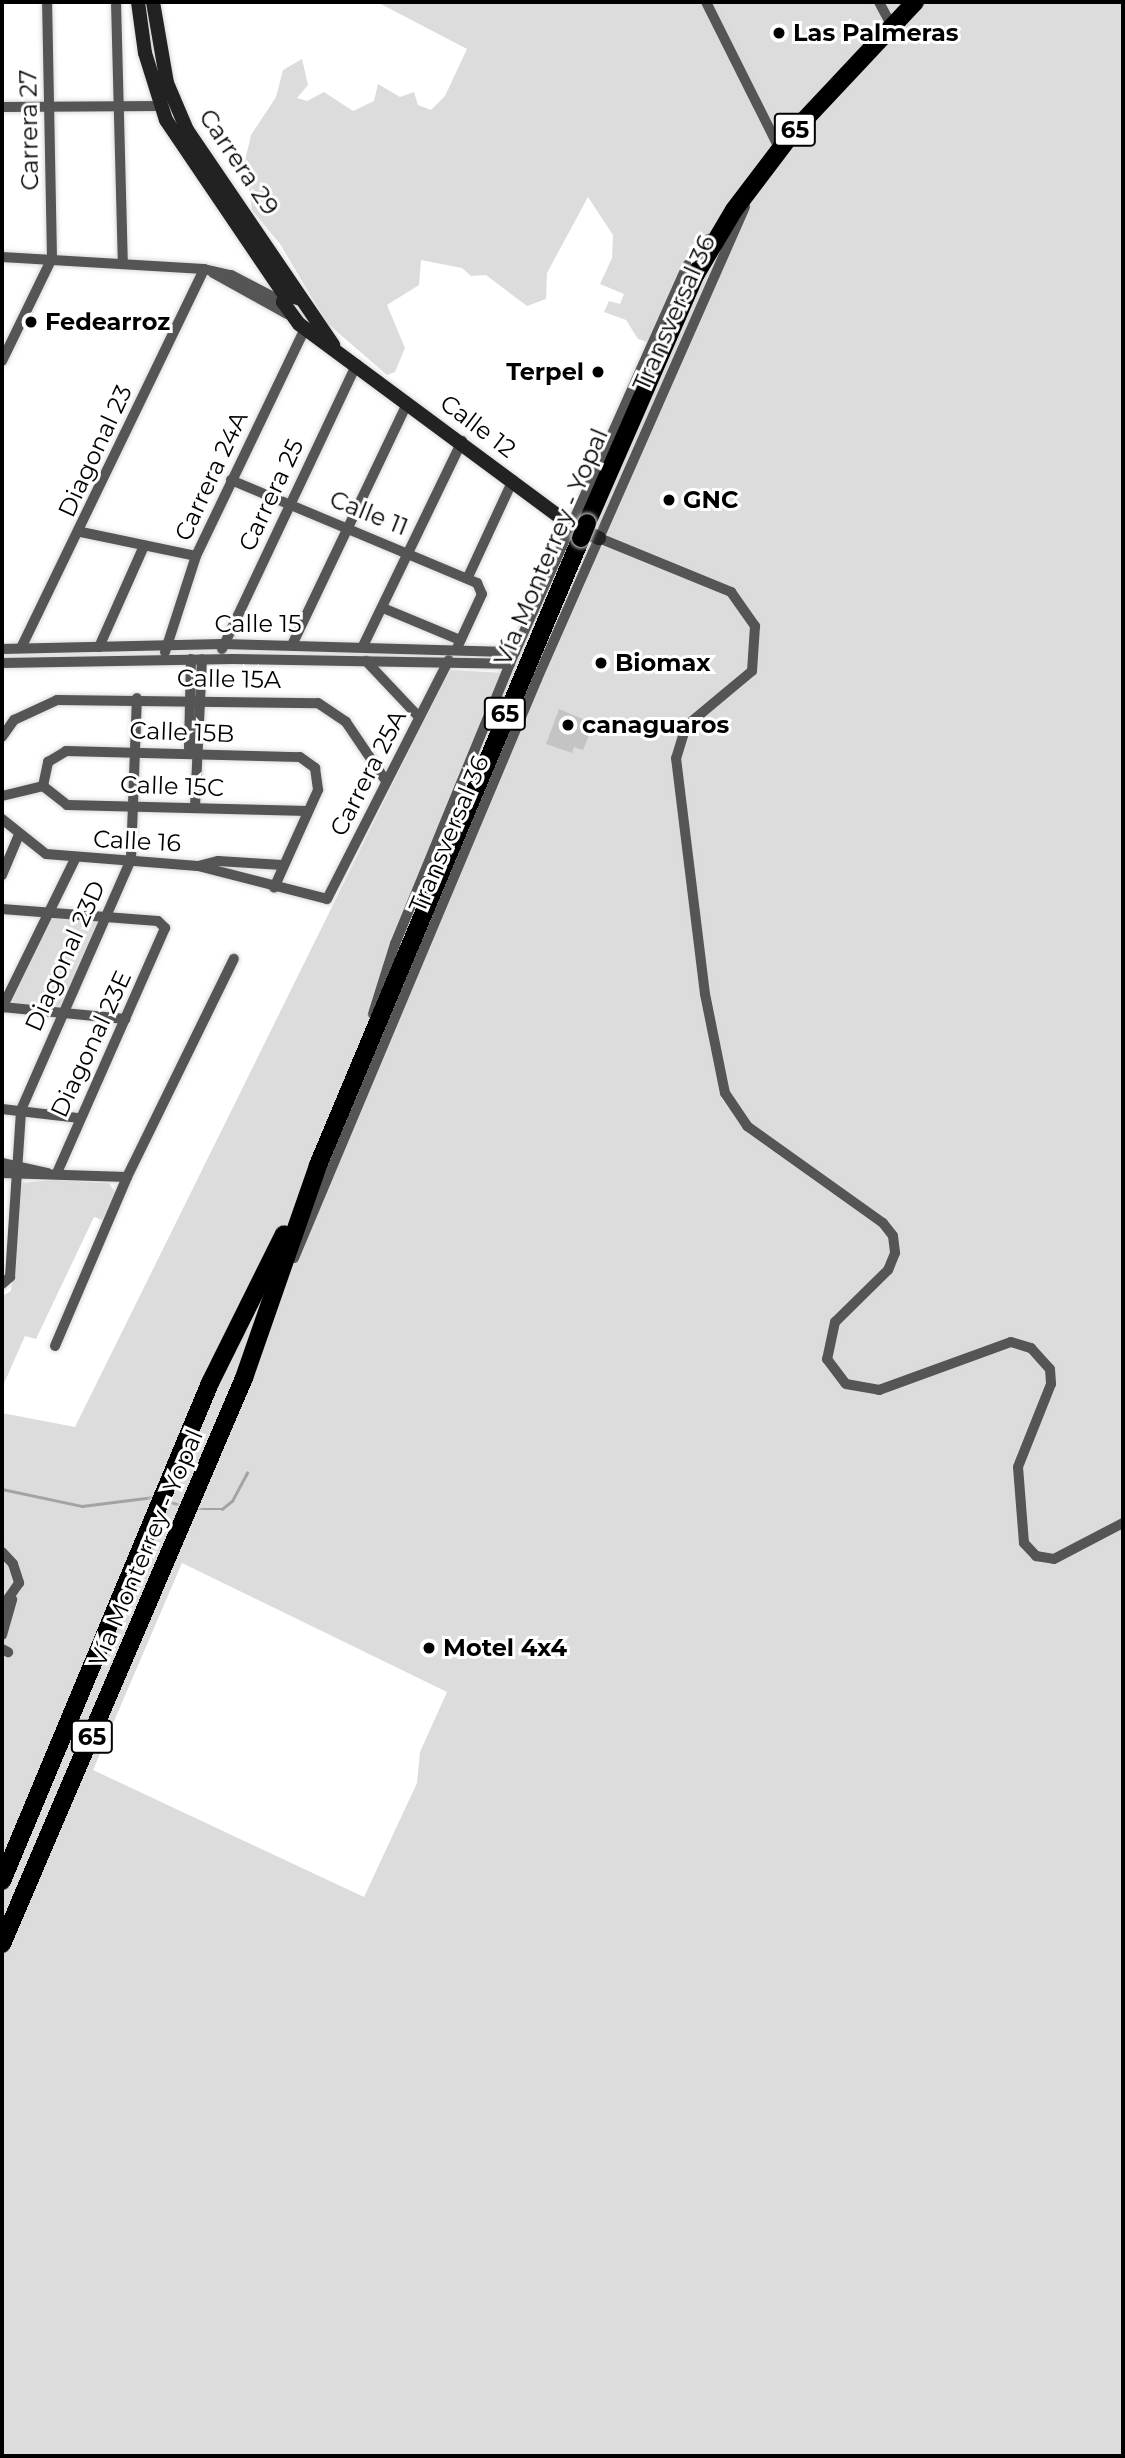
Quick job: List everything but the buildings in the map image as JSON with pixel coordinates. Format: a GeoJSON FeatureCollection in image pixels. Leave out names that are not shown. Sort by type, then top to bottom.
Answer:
{"type":"FeatureCollection","features":[{"type":"Feature","properties":{"kind":"highway","name":"Vía Monterrey - Yopal"},"geometry":{"type":"LineString","coordinates":[[2,1944],[244,1378],[318,1165],[350,1087],[696,274],[746,192],[776,153],[915,2]]}},
{"type":"Feature","properties":{"kind":"highway","name":"Vía Monterrey - Yopal"},"geometry":{"type":"LineString","coordinates":[[2,1881],[157,1518],[210,1383],[318,1165]]}},
{"type":"Feature","properties":{"kind":"main road","name":"Carrera 29"},"geometry":{"type":"LineString","coordinates":[[138,2],[145,53],[161,106],[184,150],[257,248],[304,329],[333,346]]}},
{"type":"Feature","properties":{"kind":"main road","name":"Carrera 29"},"geometry":{"type":"LineString","coordinates":[[153,2],[159,50],[183,121],[289,303],[333,346]]}},
{"type":"Feature","properties":{"kind":"main road","name":"Calle 12"},"geometry":{"type":"LineString","coordinates":[[333,346],[513,481],[585,531]]}},
{"type":"Feature","properties":{"kind":"street","name":"Carrera 27"},"geometry":{"type":"LineString","coordinates":[[47,2],[52,258]]}},
{"type":"Feature","properties":{"kind":"street"},"geometry":{"type":"LineString","coordinates":[[116,2],[123,263]]}},
{"type":"Feature","properties":{"kind":"street"},"geometry":{"type":"LineString","coordinates":[[706,2],[776,153]]}},
{"type":"Feature","properties":{"kind":"street"},"geometry":{"type":"LineString","coordinates":[[879,2],[892,26]]}},
{"type":"Feature","properties":{"kind":"street"},"geometry":{"type":"LineString","coordinates":[[2,107],[161,106]]}},
{"type":"Feature","properties":{"kind":"street","name":"Transversal 36"},"geometry":{"type":"LineString","coordinates":[[350,1087],[395,944],[515,652],[585,531],[776,153]]}},
{"type":"Feature","properties":{"kind":"street"},"geometry":{"type":"LineString","coordinates":[[2,257],[52,258],[208,271],[289,303]]}},
{"type":"Feature","properties":{"kind":"street"},"geometry":{"type":"LineString","coordinates":[[2,361],[52,258]]}},
{"type":"Feature","properties":{"kind":"street","name":"Diagonal 23"},"geometry":{"type":"LineString","coordinates":[[21,648],[208,271]]}},
{"type":"Feature","properties":{"kind":"street","name":"Carrera 24A"},"geometry":{"type":"LineString","coordinates":[[165,646],[196,556],[304,329]]}},
{"type":"Feature","properties":{"kind":"street","name":"Carrera 25"},"geometry":{"type":"LineString","coordinates":[[220,659],[223,644],[357,364]]}},
{"type":"Feature","properties":{"kind":"street"},"geometry":{"type":"LineString","coordinates":[[292,645],[408,402]]}},
{"type":"Feature","properties":{"kind":"street"},"geometry":{"type":"LineString","coordinates":[[363,646],[462,441]]}},
{"type":"Feature","properties":{"kind":"street","name":"Calle 11"},"geometry":{"type":"LineString","coordinates":[[231,480],[468,577],[482,594],[458,644]]}},
{"type":"Feature","properties":{"kind":"street"},"geometry":{"type":"LineString","coordinates":[[468,577],[513,481]]}},
{"type":"Feature","properties":{"kind":"street"},"geometry":{"type":"LineString","coordinates":[[585,531],[731,592],[755,626],[752,671],[685,726],[676,758],[705,994],[725,1093],[747,1126],[883,1223],[893,1236],[895,1253],[888,1270],[835,1322],[827,1359],[846,1384],[879,1390],[1011,1342],[1031,1348],[1050,1369],[1051,1384],[1018,1467],[1024,1543],[1036,1556],[1054,1559],[1123,1523]]}},
{"type":"Feature","properties":{"kind":"street","name":"Transversal 36"},"geometry":{"type":"LineString","coordinates":[[244,1378],[585,531]]}},
{"type":"Feature","properties":{"kind":"street"},"geometry":{"type":"LineString","coordinates":[[80,532],[196,556]]}},
{"type":"Feature","properties":{"kind":"street"},"geometry":{"type":"LineString","coordinates":[[99,647],[144,547]]}},
{"type":"Feature","properties":{"kind":"street"},"geometry":{"type":"LineString","coordinates":[[383,608],[458,644]]}},
{"type":"Feature","properties":{"kind":"street","name":"Calle 15"},"geometry":{"type":"LineString","coordinates":[[2,649],[223,644],[458,644],[515,652]]}},
{"type":"Feature","properties":{"kind":"street"},"geometry":{"type":"LineString","coordinates":[[165,646],[166,660]]}},
{"type":"Feature","properties":{"kind":"street"},"geometry":{"type":"LineString","coordinates":[[342,661],[346,646]]}},
{"type":"Feature","properties":{"kind":"street"},"geometry":{"type":"LineString","coordinates":[[195,807],[196,659]]}},
{"type":"Feature","properties":{"kind":"street","name":"Calle 15"},"geometry":{"type":"LineString","coordinates":[[2,663],[220,659],[449,660],[510,664]]}},
{"type":"Feature","properties":{"kind":"street","name":"Carrera 25A"},"geometry":{"type":"LineString","coordinates":[[274,888],[320,901],[331,894],[449,660]]}},
{"type":"Feature","properties":{"kind":"street"},"geometry":{"type":"LineString","coordinates":[[366,661],[419,718]]}},
{"type":"Feature","properties":{"kind":"street","name":"Calle 15A"},"geometry":{"type":"LineString","coordinates":[[2,737],[34,707],[57,700],[137,698],[328,707],[358,737],[386,781]]}},
{"type":"Feature","properties":{"kind":"street","name":"Diagonal 23D"},"geometry":{"type":"LineString","coordinates":[[2,1284],[10,1277],[21,1110],[131,859],[137,698]]}},
{"type":"Feature","properties":{"kind":"street","name":"Calle 15B"},"geometry":{"type":"LineString","coordinates":[[43,786],[44,770],[57,755],[135,751],[300,757],[315,768],[318,790],[307,811]]}},
{"type":"Feature","properties":{"kind":"street"},"geometry":{"type":"LineString","coordinates":[[2,796],[43,786]]}},
{"type":"Feature","properties":{"kind":"street","name":"Calle 15C"},"geometry":{"type":"LineString","coordinates":[[43,786],[67,805],[307,811]]}},
{"type":"Feature","properties":{"kind":"street"},"geometry":{"type":"LineString","coordinates":[[198,866],[274,888],[307,811]]}},
{"type":"Feature","properties":{"kind":"street","name":"Calle 16"},"geometry":{"type":"LineString","coordinates":[[2,819],[18,837],[46,854],[75,859],[131,859],[198,866],[218,861],[282,865]]}},
{"type":"Feature","properties":{"kind":"street"},"geometry":{"type":"LineString","coordinates":[[2,875],[18,837]]}},
{"type":"Feature","properties":{"kind":"street"},"geometry":{"type":"LineString","coordinates":[[75,859],[2,1008],[63,1011],[125,1019]]}},
{"type":"Feature","properties":{"kind":"street"},"geometry":{"type":"LineString","coordinates":[[2,909],[49,910],[107,916]]}},
{"type":"Feature","properties":{"kind":"street","name":"Diagonal 23E"},"geometry":{"type":"LineString","coordinates":[[52,1173],[165,933],[158,921],[107,916]]}},
{"type":"Feature","properties":{"kind":"street"},"geometry":{"type":"LineString","coordinates":[[55,1346],[127,1177],[234,959]]}},
{"type":"Feature","properties":{"kind":"street"},"geometry":{"type":"LineString","coordinates":[[2,1109],[79,1118]]}},
{"type":"Feature","properties":{"kind":"street"},"geometry":{"type":"LineString","coordinates":[[2,1163],[16,1169],[127,1177]]}},
{"type":"Feature","properties":{"kind":"street"},"geometry":{"type":"LineString","coordinates":[[2,1173],[16,1169]]}},
{"type":"Feature","properties":{"kind":"street"},"geometry":{"type":"LineString","coordinates":[[2,1552],[18,1576],[2,1634]]}},
{"type":"Feature","properties":{"kind":"street"},"geometry":{"type":"LineString","coordinates":[[2,1608],[14,1596]]}},
{"type":"Feature","properties":{"kind":"shaded area"},"geometry":{"type":"Polygon","coordinates":[[[377,2],[1123,2],[1123,2456],[2,2456],[2,1413],[75,1427],[449,670],[522,674],[663,347],[638,339],[626,320],[604,312],[609,301],[620,304],[624,294],[600,284],[612,258],[613,235],[588,197],[547,273],[546,299],[527,306],[486,275],[471,276],[462,268],[421,260],[419,285],[387,305],[405,348],[395,372],[387,375],[327,323],[280,244],[252,210],[245,161],[251,135],[276,97],[283,70],[302,59],[308,85],[297,98],[307,101],[324,92],[353,111],[374,101],[378,84],[400,97],[414,92],[418,105],[431,110],[445,96],[467,49],[377,2]],[[182,1563],[93,1770],[364,1897],[417,1783],[420,1752],[447,1692],[182,1563]]]}},
{"type":"Feature","properties":{"kind":"shaded area"},"geometry":{"type":"Polygon","coordinates":[[[53,913],[102,919],[60,1009],[8,1005],[53,913]]]}},
{"type":"Feature","properties":{"kind":"shaded area"},"geometry":{"type":"Polygon","coordinates":[[[56,1180],[109,1183],[117,1195],[105,1221],[94,1217],[36,1339],[25,1336],[2,1388],[2,1296],[11,1291],[20,1183],[56,1180]]]}},
{"type":"Feature","properties":{"kind":"waterway"},"geometry":{"type":"LineString","coordinates":[[197,1509],[222,1509],[232,1501],[247,1473]]}},
{"type":"Feature","properties":{"kind":"waterway"},"geometry":{"type":"LineString","coordinates":[[2,1489],[82,1506],[153,1497]]}},
{"type":"Feature","properties":{"kind":"waterway"},"geometry":{"type":"LineString","coordinates":[[167,1501],[184,1506]]}},
{"type":"Feature","properties":{"kind":"place","name":"Las Palmeras"},"geometry":{"type":"Point","coordinates":[779,33]}},
{"type":"Feature","properties":{"kind":"place","name":"Fedearroz"},"geometry":{"type":"Point","coordinates":[31,322]}},
{"type":"Feature","properties":{"kind":"place","name":"Terpel"},"geometry":{"type":"Point","coordinates":[598,372]}},
{"type":"Feature","properties":{"kind":"place","name":"GNC"},"geometry":{"type":"Point","coordinates":[669,500]}},
{"type":"Feature","properties":{"kind":"place","name":"Biomax"},"geometry":{"type":"Point","coordinates":[601,663]}},
{"type":"Feature","properties":{"kind":"place","name":"canaguaros"},"geometry":{"type":"Point","coordinates":[568,725]}},
{"type":"Feature","properties":{"kind":"place","name":"Motel 4x4"},"geometry":{"type":"Point","coordinates":[429,1648]}}]}
